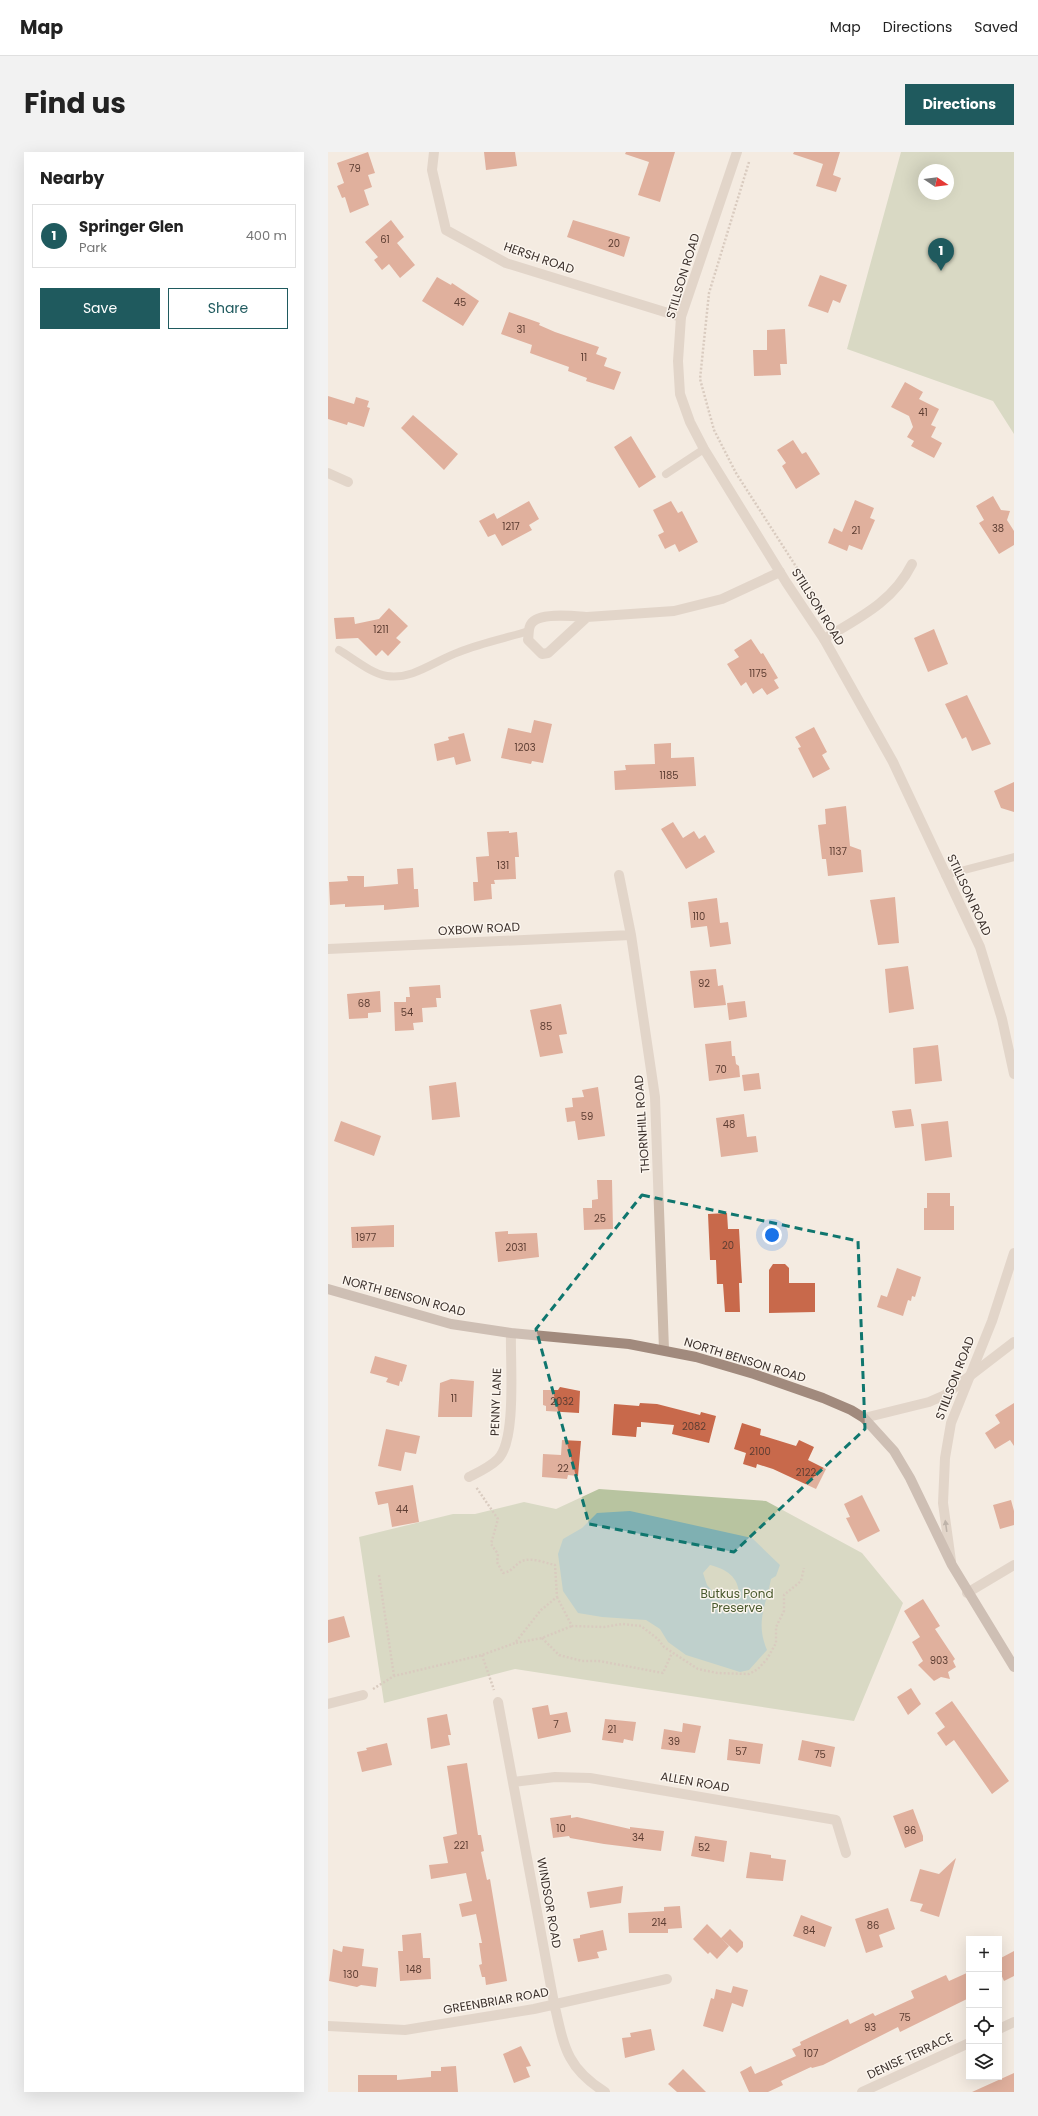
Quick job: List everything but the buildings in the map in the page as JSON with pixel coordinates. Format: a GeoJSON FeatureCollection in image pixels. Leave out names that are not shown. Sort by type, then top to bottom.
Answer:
{"type":"FeatureCollection","features":[{"type":"Feature","properties":{"kind":"main road","name":"NORTH BENSON ROAD"},"geometry":{"type":"LineString","coordinates":[[328,1289],[452,1324],[511,1333],[591,1339],[664,1350],[726,1365],[823,1398],[851,1410],[864,1418]]}},
{"type":"Feature","properties":{"kind":"main road","name":"STILLSON ROAD"},"geometry":{"type":"LineString","coordinates":[[864,1418],[894,1451],[910,1478],[967,1593],[1014,1667]]}},
{"type":"Feature","properties":{"kind":"street","name":"HERSH ROAD"},"geometry":{"type":"LineString","coordinates":[[434,152],[432,170],[446,230],[506,263],[682,317]]}},
{"type":"Feature","properties":{"kind":"street","name":"STILLSON ROAD"},"geometry":{"type":"LineString","coordinates":[[737,152],[682,317],[678,361],[680,394],[690,422],[704,450],[780,572],[824,639],[893,762],[980,947],[1002,1019],[1014,1074]]}},
{"type":"Feature","properties":{"kind":"street"},"geometry":{"type":"LineString","coordinates":[[328,473],[348,482]]}},
{"type":"Feature","properties":{"kind":"street"},"geometry":{"type":"LineString","coordinates":[[824,639],[876,608],[906,576],[912,564]]}},
{"type":"Feature","properties":{"kind":"street"},"geometry":{"type":"LineString","coordinates":[[587,617],[548,653],[542,654],[528,640],[531,624],[538,618],[558,616],[587,617],[674,611],[716,601],[780,572]]}},
{"type":"Feature","properties":{"kind":"street","name":"THORNHILL ROAD"},"geometry":{"type":"LineString","coordinates":[[619,874],[631,935],[656,1097],[664,1350]]}},
{"type":"Feature","properties":{"kind":"street","name":"OXBOW ROAD"},"geometry":{"type":"LineString","coordinates":[[328,949],[631,935]]}},
{"type":"Feature","properties":{"kind":"street","name":"STILLSON ROAD"},"geometry":{"type":"LineString","coordinates":[[952,1565],[943,1503],[945,1458],[951,1424],[968,1376],[992,1321],[1014,1253]]}},
{"type":"Feature","properties":{"kind":"street","name":"PENNY LANE"},"geometry":{"type":"LineString","coordinates":[[469,1477],[499,1458],[508,1440],[511,1410],[511,1333]]}},
{"type":"Feature","properties":{"kind":"street"},"geometry":{"type":"LineString","coordinates":[[864,1418],[929,1402],[957,1388],[968,1376],[1014,1342]]}},
{"type":"Feature","properties":{"kind":"street"},"geometry":{"type":"LineString","coordinates":[[967,1593],[1014,1566]]}},
{"type":"Feature","properties":{"kind":"street"},"geometry":{"type":"LineString","coordinates":[[328,1704],[363,1695]]}},
{"type":"Feature","properties":{"kind":"street","name":"WINDSOR ROAD"},"geometry":{"type":"LineString","coordinates":[[498,1702],[554,2004],[565,2048],[576,2068],[588,2081],[605,2092]]}},
{"type":"Feature","properties":{"kind":"street","name":"ALLEN ROAD"},"geometry":{"type":"LineString","coordinates":[[513,1782],[555,1777],[590,1778],[836,1820],[846,1853]]}},
{"type":"Feature","properties":{"kind":"street","name":"GREENBRIAR ROAD"},"geometry":{"type":"LineString","coordinates":[[328,2026],[405,2030],[534,2009],[667,1980]]}},
{"type":"Feature","properties":{"kind":"street"},"geometry":{"type":"LineString","coordinates":[[1002,2028],[1014,2022]]}},
{"type":"Feature","properties":{"kind":"street","name":"DENISE TERRACE"},"geometry":{"type":"LineString","coordinates":[[862,2092],[967,2044]]}},
{"type":"Feature","properties":{"kind":"lane"},"geometry":{"type":"LineString","coordinates":[[666,474],[704,450]]}},
{"type":"Feature","properties":{"kind":"lane"},"geometry":{"type":"LineString","coordinates":[[339,650],[371,670],[385,676],[395,676],[410,674],[458,652],[529,631]]}},
{"type":"Feature","properties":{"kind":"lane"},"geometry":{"type":"LineString","coordinates":[[945,874],[1014,857]]}},
{"type":"Feature","properties":{"kind":"path"},"geometry":{"type":"LineString","coordinates":[[750,159],[709,293],[700,379],[714,430],[736,473],[837,631]]}},
{"type":"Feature","properties":{"kind":"path"},"geometry":{"type":"LineString","coordinates":[[469,1477],[498,1519],[491,1544],[498,1554],[497,1562],[503,1573],[510,1572],[522,1562],[532,1560],[555,1565],[557,1597],[572,1626]]}},
{"type":"Feature","properties":{"kind":"path"},"geometry":{"type":"LineString","coordinates":[[363,1695],[394,1676],[482,1655],[515,1643],[542,1638],[572,1626],[604,1627],[622,1624],[641,1626],[672,1653],[698,1669],[717,1673],[749,1674],[758,1669],[767,1659],[776,1643],[776,1627],[784,1611],[784,1595],[801,1581],[804,1568]]}},
{"type":"Feature","properties":{"kind":"path"},"geometry":{"type":"LineString","coordinates":[[379,1575],[394,1676]]}},
{"type":"Feature","properties":{"kind":"path"},"geometry":{"type":"LineString","coordinates":[[515,1643],[541,1610],[557,1597]]}},
{"type":"Feature","properties":{"kind":"path"},"geometry":{"type":"LineString","coordinates":[[542,1638],[559,1655],[582,1661],[599,1661],[663,1673],[672,1653]]}},
{"type":"Feature","properties":{"kind":"path"},"geometry":{"type":"LineString","coordinates":[[482,1655],[498,1702]]}},
{"type":"Feature","properties":{"kind":"highlighted area"},"geometry":{"type":"Polygon","coordinates":[[[642,1195],[858,1241],[865,1429],[734,1552],[589,1524],[536,1329],[642,1195]]]}},
{"type":"Feature","properties":{"kind":"green space"},"geometry":{"type":"Polygon","coordinates":[[[901,152],[1014,152],[1014,434],[993,401],[847,349],[901,152]]]}},
{"type":"Feature","properties":{"kind":"green space","name":"Butkus Pond Preserve"},"geometry":{"type":"Polygon","coordinates":[[[599,1489],[766,1501],[862,1553],[903,1603],[854,1721],[515,1669],[384,1703],[359,1537],[453,1514],[475,1514],[524,1502],[556,1509],[599,1489]]]}},
{"type":"Feature","properties":{"kind":"water"},"geometry":{"type":"Polygon","coordinates":[[[630,1511],[752,1538],[780,1565],[776,1576],[771,1579],[763,1614],[762,1631],[767,1650],[749,1670],[740,1672],[686,1655],[668,1642],[660,1629],[646,1620],[602,1617],[578,1613],[563,1591],[558,1554],[563,1539],[582,1528],[597,1513],[630,1511]],[[710,1565],[703,1573],[707,1585],[718,1597],[727,1598],[739,1595],[737,1583],[734,1579],[721,1569],[710,1565]]]}},
{"type":"Feature","properties":{"kind":"place","name":"Springer Glen"},"geometry":{"type":"Point","coordinates":[941,271]}}]}
